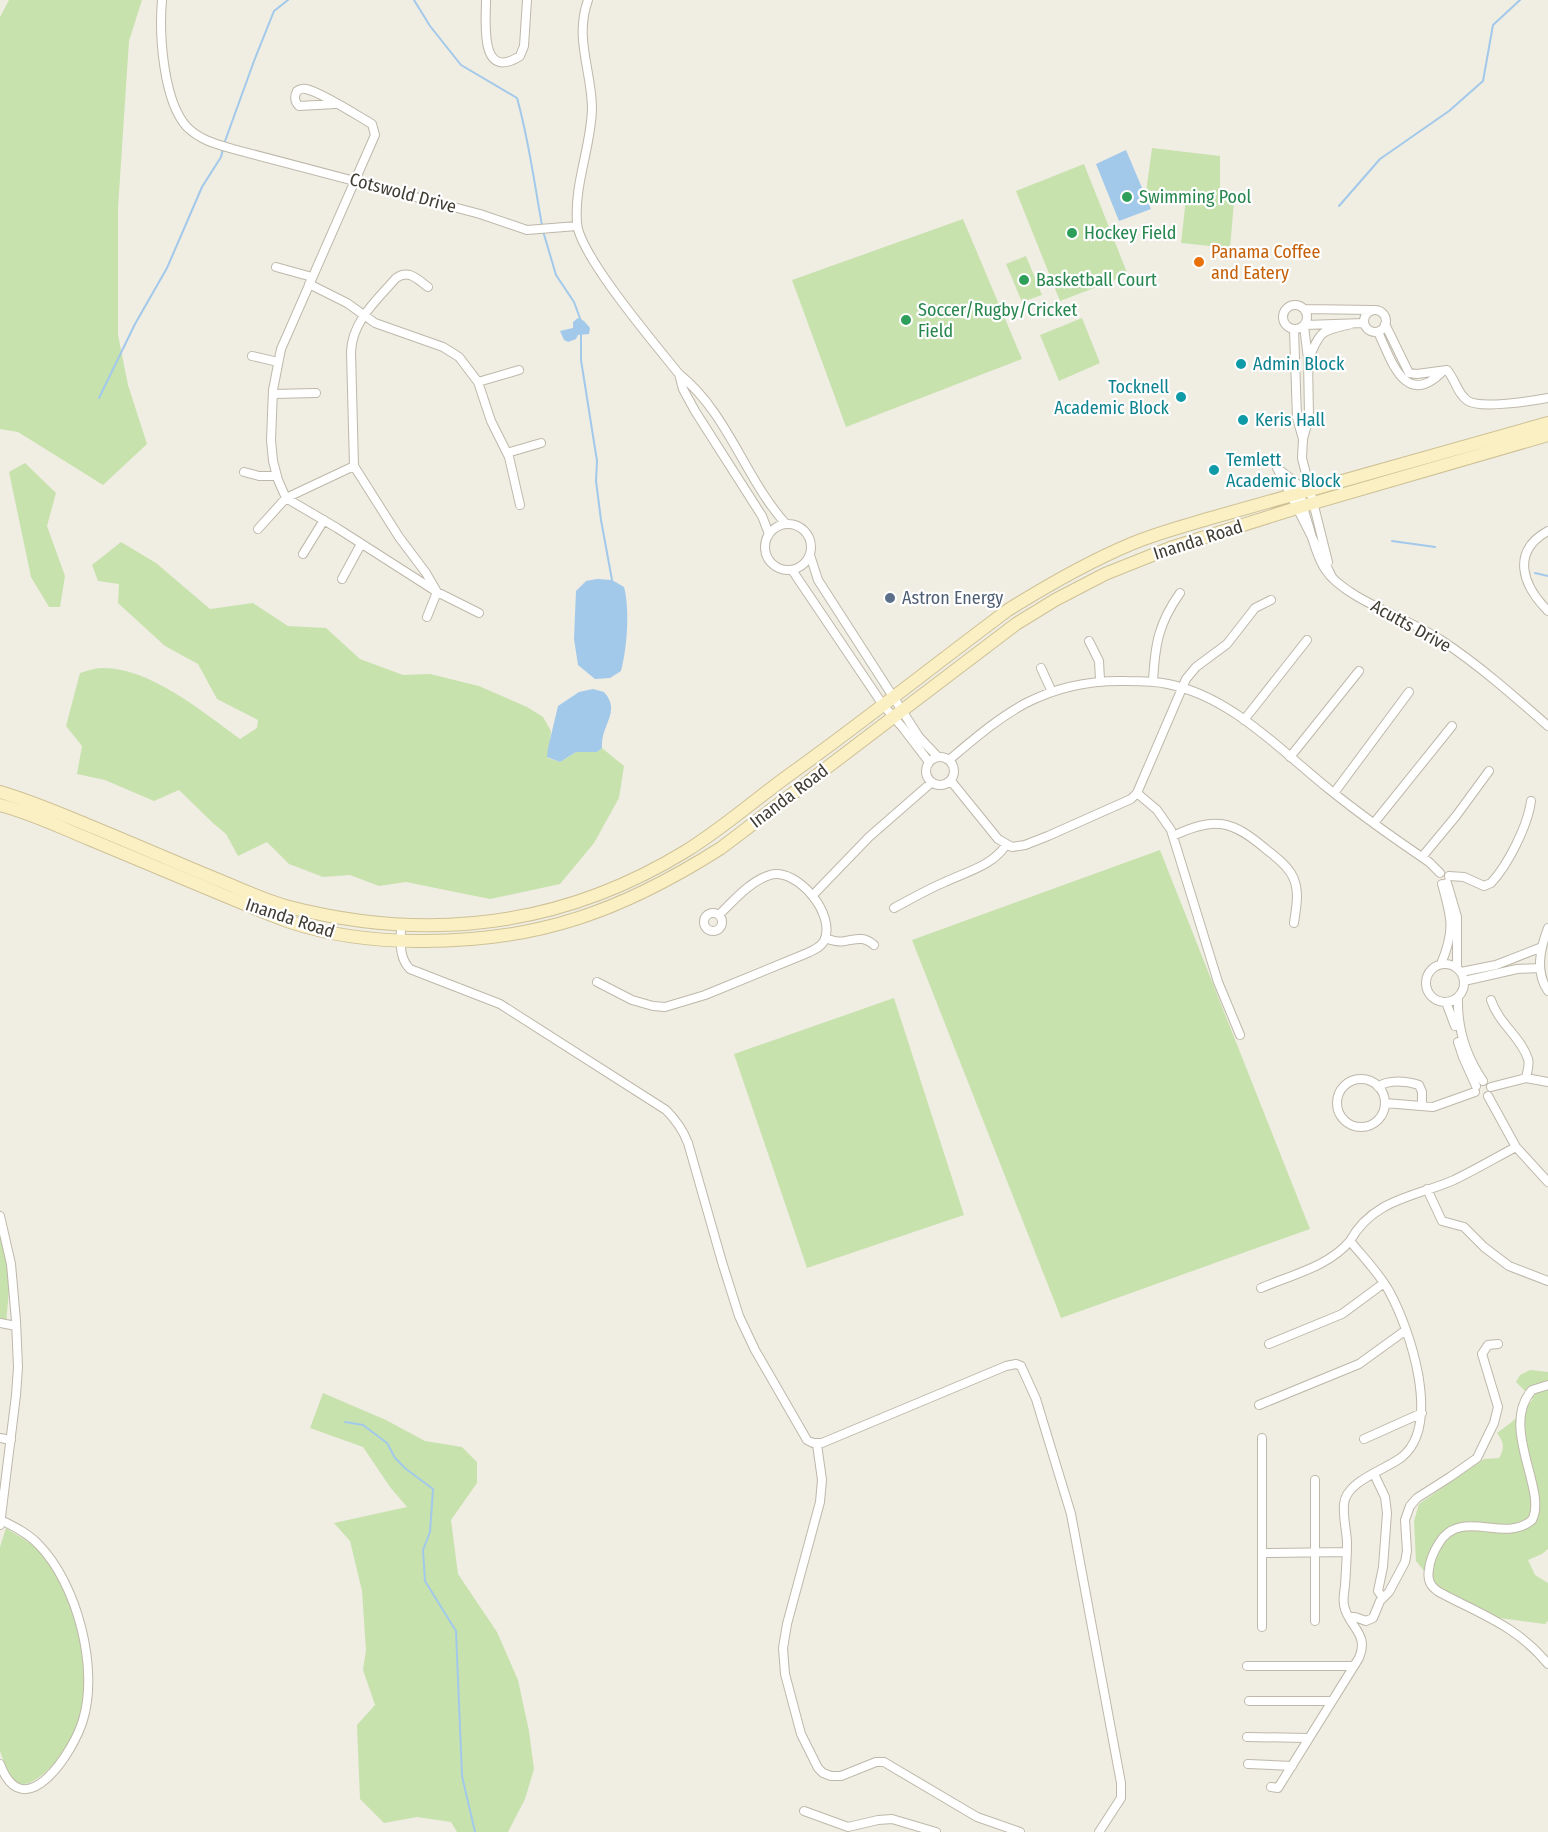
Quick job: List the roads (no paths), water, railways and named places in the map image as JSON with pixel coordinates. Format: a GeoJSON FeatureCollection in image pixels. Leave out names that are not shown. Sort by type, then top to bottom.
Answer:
{"type":"FeatureCollection","features":[{"type":"Feature","properties":{"kind":"main road","name":"Inanda Road"},"geometry":{"type":"LineString","coordinates":[[0,792],[49,809],[286,906],[366,923],[444,926],[510,920],[579,901],[627,883],[668,862],[706,838],[1008,610],[1087,565],[1160,533],[1548,423]]}},
{"type":"Feature","properties":{"kind":"main road","name":"Inanda Road"},"geometry":{"type":"LineString","coordinates":[[0,805],[48,822],[290,922],[346,936],[401,941],[467,940],[517,934],[590,915],[641,894],[721,848],[1016,624],[1071,591],[1138,559],[1303,506],[1548,435]]}},
{"type":"Feature","properties":{"kind":"street","name":"Cotswold Drive"},"geometry":{"type":"LineString","coordinates":[[162,0],[165,66],[174,105],[188,128],[203,139],[233,149],[480,214],[519,228],[577,226]]}},
{"type":"Feature","properties":{"kind":"street"},"geometry":{"type":"LineString","coordinates":[[486,0],[489,53],[496,60],[505,62],[520,56],[524,46],[527,0]]}},
{"type":"Feature","properties":{"kind":"street"},"geometry":{"type":"LineString","coordinates":[[588,0],[582,48],[592,108],[579,186],[577,226],[590,256],[679,374],[704,400],[774,510],[786,524]]}},
{"type":"Feature","properties":{"kind":"street"},"geometry":{"type":"LineString","coordinates":[[335,104],[372,124],[375,130],[294,316],[278,362],[273,394],[271,440],[277,476],[286,498],[324,520],[404,573],[479,613]]}},
{"type":"Feature","properties":{"kind":"street"},"geometry":{"type":"LineString","coordinates":[[276,267],[310,280],[375,323],[443,347],[459,357],[478,382],[491,421],[507,453],[520,506]]}},
{"type":"Feature","properties":{"kind":"street"},"geometry":{"type":"LineString","coordinates":[[428,287],[411,275],[401,274],[363,315],[351,341],[354,466],[378,506],[437,592]]}},
{"type":"Feature","properties":{"kind":"street"},"geometry":{"type":"LineString","coordinates":[[1364,323],[1305,325],[1294,330],[1288,328],[1284,322],[1284,311],[1294,305],[1305,309],[1372,310],[1382,313],[1385,324],[1412,375],[1447,369],[1462,395],[1469,402],[1478,404],[1527,402],[1548,398]]}},
{"type":"Feature","properties":{"kind":"street"},"geometry":{"type":"LineString","coordinates":[[1305,309],[1308,316],[1305,325],[1309,417],[1303,439],[1302,458],[1332,577]]}},
{"type":"Feature","properties":{"kind":"street"},"geometry":{"type":"LineString","coordinates":[[1372,310],[1365,315],[1364,323],[1371,332],[1378,332],[1385,324]]}},
{"type":"Feature","properties":{"kind":"street"},"geometry":{"type":"LineString","coordinates":[[1308,359],[1322,333],[1330,328],[1351,324]]}},
{"type":"Feature","properties":{"kind":"street"},"geometry":{"type":"LineString","coordinates":[[1294,330],[1297,418],[1303,439]]}},
{"type":"Feature","properties":{"kind":"street"},"geometry":{"type":"LineString","coordinates":[[1378,332],[1398,375],[1404,381],[1414,384],[1428,382],[1443,371]]}},
{"type":"Feature","properties":{"kind":"street"},"geometry":{"type":"LineString","coordinates":[[252,356],[278,362]]}},
{"type":"Feature","properties":{"kind":"street"},"geometry":{"type":"LineString","coordinates":[[478,382],[519,370]]}},
{"type":"Feature","properties":{"kind":"street"},"geometry":{"type":"LineString","coordinates":[[679,374],[683,389],[693,408],[762,516],[769,534],[765,549],[771,563],[784,570],[792,570],[803,565],[810,555],[812,547],[807,533],[794,525],[780,526],[769,534]]}},
{"type":"Feature","properties":{"kind":"street"},"geometry":{"type":"LineString","coordinates":[[273,394],[316,393]]}},
{"type":"Feature","properties":{"kind":"street"},"geometry":{"type":"LineString","coordinates":[[693,408],[704,400]]}},
{"type":"Feature","properties":{"kind":"street"},"geometry":{"type":"LineString","coordinates":[[507,453],[541,443]]}},
{"type":"Feature","properties":{"kind":"street"},"geometry":{"type":"LineString","coordinates":[[723,455],[735,447]]}},
{"type":"Feature","properties":{"kind":"street"},"geometry":{"type":"LineString","coordinates":[[258,529],[286,498],[354,466]]}},
{"type":"Feature","properties":{"kind":"street"},"geometry":{"type":"LineString","coordinates":[[1300,492],[1301,487],[1277,468],[1332,577]]}},
{"type":"Feature","properties":{"kind":"street"},"geometry":{"type":"LineString","coordinates":[[244,472],[266,477],[277,476]]}},
{"type":"Feature","properties":{"kind":"street","name":"Acutts Drive"},"geometry":{"type":"LineString","coordinates":[[1300,492],[1318,556],[1332,577],[1357,596],[1440,640],[1482,671],[1548,726]]}},
{"type":"Feature","properties":{"kind":"street"},"geometry":{"type":"LineString","coordinates":[[303,554],[324,520]]}},
{"type":"Feature","properties":{"kind":"street"},"geometry":{"type":"LineString","coordinates":[[1548,531],[1540,535],[1529,549],[1524,568],[1529,588],[1536,600],[1548,611]]}},
{"type":"Feature","properties":{"kind":"street"},"geometry":{"type":"LineString","coordinates":[[342,579],[361,544]]}},
{"type":"Feature","properties":{"kind":"street"},"geometry":{"type":"LineString","coordinates":[[810,555],[818,580],[893,697],[898,714],[929,762]]}},
{"type":"Feature","properties":{"kind":"street"},"geometry":{"type":"LineString","coordinates":[[404,573],[417,560]]}},
{"type":"Feature","properties":{"kind":"street"},"geometry":{"type":"LineString","coordinates":[[792,570],[883,705],[898,714],[938,757],[950,760],[954,768],[951,781]]}},
{"type":"Feature","properties":{"kind":"street"},"geometry":{"type":"LineString","coordinates":[[427,617],[437,592]]}},
{"type":"Feature","properties":{"kind":"street"},"geometry":{"type":"LineString","coordinates":[[1153,681],[1155,647],[1158,637],[1164,618],[1180,593]]}},
{"type":"Feature","properties":{"kind":"street"},"geometry":{"type":"LineString","coordinates":[[951,781],[991,830],[1006,845],[1012,847],[1029,844],[1114,807],[1137,793],[1182,688],[1194,669],[1227,644],[1255,608],[1271,600]]}},
{"type":"Feature","properties":{"kind":"street"},"geometry":{"type":"LineString","coordinates":[[1244,720],[1307,640]]}},
{"type":"Feature","properties":{"kind":"street"},"geometry":{"type":"LineString","coordinates":[[1089,641],[1099,661],[1101,680]]}},
{"type":"Feature","properties":{"kind":"street"},"geometry":{"type":"LineString","coordinates":[[1041,668],[1052,692]]}},
{"type":"Feature","properties":{"kind":"street"},"geometry":{"type":"LineString","coordinates":[[1290,757],[1359,671]]}},
{"type":"Feature","properties":{"kind":"street"},"geometry":{"type":"LineString","coordinates":[[950,760],[1001,718],[1052,692],[1101,680],[1153,681],[1182,688],[1226,708],[1334,793],[1422,857],[1445,879],[1454,901],[1457,916],[1461,992],[1458,997],[1457,1010],[1462,1038],[1470,1060],[1478,1086],[1482,1098],[1491,1092],[1489,1083],[1478,1086],[1437,1106],[1385,1103]]}},
{"type":"Feature","properties":{"kind":"street"},"geometry":{"type":"LineString","coordinates":[[1334,793],[1409,692]]}},
{"type":"Feature","properties":{"kind":"street"},"geometry":{"type":"LineString","coordinates":[[1374,823],[1452,726]]}},
{"type":"Feature","properties":{"kind":"street"},"geometry":{"type":"LineString","coordinates":[[938,757],[929,762],[926,773],[932,782],[940,785],[951,781]]}},
{"type":"Feature","properties":{"kind":"street"},"geometry":{"type":"LineString","coordinates":[[1422,857],[1489,771]]}},
{"type":"Feature","properties":{"kind":"street"},"geometry":{"type":"LineString","coordinates":[[814,894],[861,845],[932,782]]}},
{"type":"Feature","properties":{"kind":"street"},"geometry":{"type":"LineString","coordinates":[[1137,793],[1157,810],[1173,836],[1218,982],[1240,1035]]}},
{"type":"Feature","properties":{"kind":"street"},"geometry":{"type":"LineString","coordinates":[[1445,879],[1464,877],[1484,886],[1491,883],[1527,822],[1531,801]]}},
{"type":"Feature","properties":{"kind":"street"},"geometry":{"type":"LineString","coordinates":[[1173,836],[1194,827],[1220,823],[1233,826],[1250,836],[1280,861],[1293,877],[1297,899],[1294,923]]}},
{"type":"Feature","properties":{"kind":"street"},"geometry":{"type":"LineString","coordinates":[[894,908],[987,863],[1006,845]]}},
{"type":"Feature","properties":{"kind":"street"},"geometry":{"type":"LineString","coordinates":[[597,982],[632,1000],[665,1007],[705,995],[805,954],[819,946],[825,938],[825,920],[814,894],[785,875],[769,875],[745,891],[719,915]]}},
{"type":"Feature","properties":{"kind":"street"},"geometry":{"type":"LineString","coordinates":[[1441,964],[1451,933],[1445,879]]}},
{"type":"Feature","properties":{"kind":"street"},"geometry":{"type":"LineString","coordinates":[[401,924],[403,959],[410,969],[500,1004],[666,1110],[682,1128],[742,1322],[755,1350],[804,1437],[810,1442],[817,1444],[1006,1366],[1016,1364],[1021,1366],[1036,1399],[1071,1514],[1121,1783],[1121,1798],[1099,1832]]}},
{"type":"Feature","properties":{"kind":"street"},"geometry":{"type":"LineString","coordinates":[[1548,928],[1542,947],[1540,968],[1540,978],[1548,991]]}},
{"type":"Feature","properties":{"kind":"street"},"geometry":{"type":"LineString","coordinates":[[825,938],[842,942],[857,937],[874,945]]}},
{"type":"Feature","properties":{"kind":"street"},"geometry":{"type":"LineString","coordinates":[[1460,974],[1542,947]]}},
{"type":"Feature","properties":{"kind":"street"},"geometry":{"type":"LineString","coordinates":[[1458,997],[1446,1002],[1434,999],[1426,989],[1426,976],[1435,966],[1447,964],[1460,974],[1540,968]]}},
{"type":"Feature","properties":{"kind":"street"},"geometry":{"type":"LineString","coordinates":[[1491,1000],[1498,1016],[1528,1059],[1526,1078]]}},
{"type":"Feature","properties":{"kind":"street"},"geometry":{"type":"LineString","coordinates":[[1446,1002],[1452,1014],[1461,1053],[1478,1086]]}},
{"type":"Feature","properties":{"kind":"street"},"geometry":{"type":"LineString","coordinates":[[1491,1087],[1526,1078],[1548,1082]]}},
{"type":"Feature","properties":{"kind":"street"},"geometry":{"type":"LineString","coordinates":[[1363,1080],[1370,1081],[1378,1087],[1384,1096],[1385,1103],[1381,1116],[1370,1125],[1363,1127],[1349,1124],[1340,1114],[1338,1107],[1340,1093],[1349,1083],[1363,1080]]}},
{"type":"Feature","properties":{"kind":"street"},"geometry":{"type":"LineString","coordinates":[[1378,1087],[1385,1083],[1419,1084],[1422,1092],[1422,1106]]}},
{"type":"Feature","properties":{"kind":"street"},"geometry":{"type":"LineString","coordinates":[[1488,1096],[1516,1147],[1548,1182]]}},
{"type":"Feature","properties":{"kind":"street"},"geometry":{"type":"LineString","coordinates":[[1261,1288],[1335,1255],[1380,1209],[1400,1198],[1460,1177],[1516,1147]]}},
{"type":"Feature","properties":{"kind":"street"},"geometry":{"type":"LineString","coordinates":[[1427,1190],[1442,1221],[1464,1227],[1484,1247],[1509,1266],[1548,1281]]}},
{"type":"Feature","properties":{"kind":"street"},"geometry":{"type":"LineString","coordinates":[[0,1216],[11,1264],[18,1367],[1,1522],[34,1540],[55,1564],[74,1605],[80,1626],[88,1677],[84,1715],[77,1737],[64,1759],[47,1778],[32,1788],[20,1788],[6,1777],[0,1764]]}},
{"type":"Feature","properties":{"kind":"street"},"geometry":{"type":"LineString","coordinates":[[1271,1786],[1278,1788],[1353,1666],[1363,1645],[1345,1608],[1347,1552],[1344,1507],[1346,1496],[1355,1485],[1399,1459],[1410,1448],[1417,1436],[1422,1413],[1419,1386],[1406,1330],[1397,1308],[1384,1283],[1350,1241]]}},
{"type":"Feature","properties":{"kind":"street"},"geometry":{"type":"LineString","coordinates":[[1269,1344],[1342,1314],[1384,1283]]}},
{"type":"Feature","properties":{"kind":"street"},"geometry":{"type":"LineString","coordinates":[[0,1323],[16,1326]]}},
{"type":"Feature","properties":{"kind":"street"},"geometry":{"type":"LineString","coordinates":[[1259,1406],[1359,1364],[1406,1330]]}},
{"type":"Feature","properties":{"kind":"street"},"geometry":{"type":"LineString","coordinates":[[1350,1617],[1365,1621],[1371,1620],[1375,1617],[1383,1598],[1389,1592],[1405,1562],[1407,1551],[1405,1520],[1412,1503],[1477,1458],[1481,1451],[1498,1410],[1482,1353],[1488,1345],[1498,1344]]}},
{"type":"Feature","properties":{"kind":"street"},"geometry":{"type":"LineString","coordinates":[[1548,1385],[1532,1390],[1524,1405],[1526,1442],[1541,1491],[1542,1503],[1536,1515],[1529,1522],[1516,1527],[1464,1526],[1452,1529],[1439,1544],[1428,1573],[1431,1585],[1439,1592],[1512,1630],[1538,1651],[1548,1664]]}},
{"type":"Feature","properties":{"kind":"street"},"geometry":{"type":"LineString","coordinates":[[1364,1439],[1422,1413]]}},
{"type":"Feature","properties":{"kind":"street"},"geometry":{"type":"LineString","coordinates":[[0,1437],[11,1440]]}},
{"type":"Feature","properties":{"kind":"street"},"geometry":{"type":"LineString","coordinates":[[1262,1438],[1262,1627]]}},
{"type":"Feature","properties":{"kind":"street"},"geometry":{"type":"LineString","coordinates":[[817,1444],[822,1480],[820,1502],[787,1624],[783,1664],[801,1734],[818,1768],[831,1776],[841,1776],[876,1762],[884,1762],[977,1817],[1020,1832]]}},
{"type":"Feature","properties":{"kind":"street"},"geometry":{"type":"LineString","coordinates":[[1374,1474],[1386,1501],[1385,1551],[1378,1591],[1383,1598]]}},
{"type":"Feature","properties":{"kind":"street"},"geometry":{"type":"LineString","coordinates":[[1315,1480],[1315,1621]]}},
{"type":"Feature","properties":{"kind":"street"},"geometry":{"type":"LineString","coordinates":[[1262,1553],[1347,1552]]}},
{"type":"Feature","properties":{"kind":"street"},"geometry":{"type":"LineString","coordinates":[[1247,1666],[1353,1666]]}},
{"type":"Feature","properties":{"kind":"street"},"geometry":{"type":"LineString","coordinates":[[1249,1701],[1331,1701]]}},
{"type":"Feature","properties":{"kind":"street"},"geometry":{"type":"LineString","coordinates":[[1247,1737],[1309,1738]]}},
{"type":"Feature","properties":{"kind":"street"},"geometry":{"type":"LineString","coordinates":[[1248,1764],[1292,1766]]}},
{"type":"Feature","properties":{"kind":"street"},"geometry":{"type":"LineString","coordinates":[[804,1811],[848,1827],[892,1819],[936,1832]]}},
{"type":"Feature","properties":{"kind":"water","name":"Swimming Pool"},"geometry":{"type":"Polygon","coordinates":[[[1126,150],[1151,209],[1119,221],[1096,164],[1126,150]]]}},
{"type":"Feature","properties":{"kind":"water"},"geometry":{"type":"Polygon","coordinates":[[[578,318],[590,328],[589,334],[578,335],[576,339],[568,342],[564,340],[560,331],[573,328],[573,322],[578,318]]]}},
{"type":"Feature","properties":{"kind":"water"},"geometry":{"type":"Polygon","coordinates":[[[612,580],[624,587],[627,617],[621,671],[610,678],[595,679],[578,665],[574,639],[576,591],[586,581],[612,580]]]}},
{"type":"Feature","properties":{"kind":"water"},"geometry":{"type":"Polygon","coordinates":[[[593,689],[604,692],[611,706],[602,748],[597,752],[576,752],[560,762],[547,757],[558,706],[579,692],[593,689]]]}},
{"type":"Feature","properties":{"kind":"waterway"},"geometry":{"type":"LineString","coordinates":[[224,144],[274,11],[288,0]]}},
{"type":"Feature","properties":{"kind":"waterway"},"geometry":{"type":"LineString","coordinates":[[414,0],[430,26],[461,65],[517,98],[542,225]]}},
{"type":"Feature","properties":{"kind":"waterway"},"geometry":{"type":"LineString","coordinates":[[1339,206],[1380,159],[1449,111],[1483,81],[1493,25],[1520,0]]}},
{"type":"Feature","properties":{"kind":"waterway"},"geometry":{"type":"LineString","coordinates":[[99,398],[135,324],[167,268],[202,187],[221,157],[223,149]]}},
{"type":"Feature","properties":{"kind":"waterway"},"geometry":{"type":"LineString","coordinates":[[543,231],[556,275],[574,302],[581,321]]}},
{"type":"Feature","properties":{"kind":"waterway"},"geometry":{"type":"LineString","coordinates":[[581,333],[581,360],[597,461],[596,481],[612,580]]}},
{"type":"Feature","properties":{"kind":"waterway"},"geometry":{"type":"LineString","coordinates":[[1392,541],[1435,547]]}},
{"type":"Feature","properties":{"kind":"waterway"},"geometry":{"type":"LineString","coordinates":[[1535,573],[1548,576]]}},
{"type":"Feature","properties":{"kind":"waterway"},"geometry":{"type":"LineString","coordinates":[[345,1422],[363,1425],[387,1443],[395,1458],[433,1489],[430,1532],[423,1550],[425,1581],[456,1631],[462,1776],[475,1832]]}},
{"type":"Feature","properties":{"kind":"place","name":"Swimming Pool"},"geometry":{"type":"Point","coordinates":[1127,197]}},
{"type":"Feature","properties":{"kind":"place","name":"Hockey Field"},"geometry":{"type":"Point","coordinates":[1072,233]}},
{"type":"Feature","properties":{"kind":"place","name":"Panama Coffee and Eatery"},"geometry":{"type":"Point","coordinates":[1199,262]}},
{"type":"Feature","properties":{"kind":"place","name":"Basketball Court"},"geometry":{"type":"Point","coordinates":[1024,280]}},
{"type":"Feature","properties":{"kind":"place","name":"Soccer/Rugby/Cricket Field"},"geometry":{"type":"Point","coordinates":[906,320]}},
{"type":"Feature","properties":{"kind":"place","name":"Admin Block"},"geometry":{"type":"Point","coordinates":[1241,364]}},
{"type":"Feature","properties":{"kind":"place","name":"Tocknell Academic Block"},"geometry":{"type":"Point","coordinates":[1181,397]}},
{"type":"Feature","properties":{"kind":"place","name":"Keris Hall"},"geometry":{"type":"Point","coordinates":[1243,420]}},
{"type":"Feature","properties":{"kind":"place","name":"Temlett Academic Block"},"geometry":{"type":"Point","coordinates":[1214,470]}},
{"type":"Feature","properties":{"kind":"place","name":"Astron Energy"},"geometry":{"type":"Point","coordinates":[890,598]}}]}
